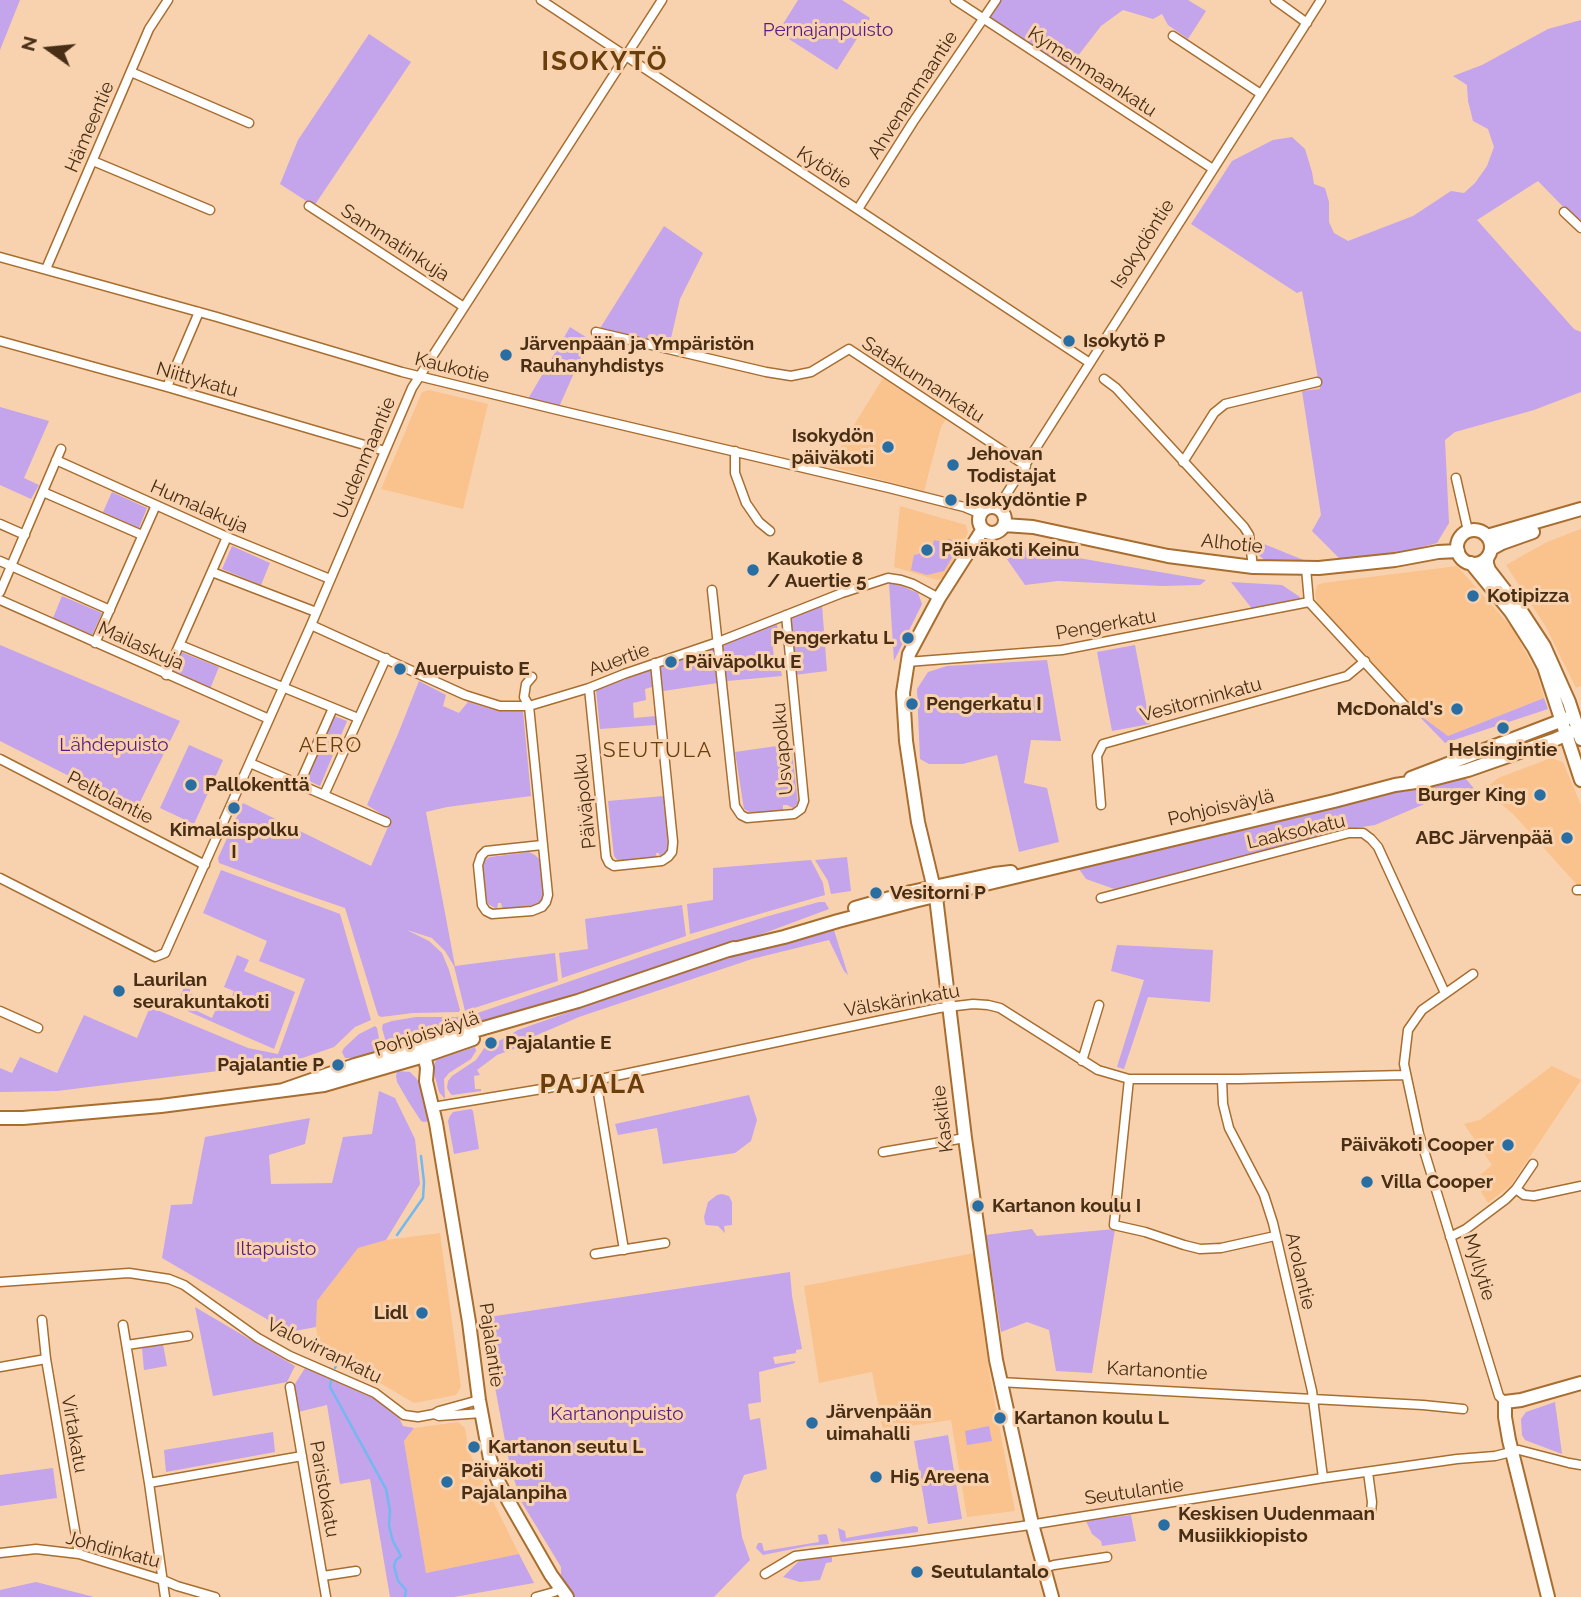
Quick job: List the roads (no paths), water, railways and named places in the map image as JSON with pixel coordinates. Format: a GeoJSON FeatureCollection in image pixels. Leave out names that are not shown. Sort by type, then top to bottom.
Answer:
{"type":"FeatureCollection","features":[{"type":"Feature","properties":{"kind":"street","name":"Hämeentie"},"geometry":{"type":"LineString","coordinates":[[46,269],[149,29],[168,0]]}},
{"type":"Feature","properties":{"kind":"street","name":"Kytötie"},"geometry":{"type":"LineString","coordinates":[[541,0],[1090,363]]}},
{"type":"Feature","properties":{"kind":"street","name":"Uudenmaantie"},"geometry":{"type":"LineString","coordinates":[[0,878],[155,957],[164,953],[311,625],[412,388],[662,0]]}},
{"type":"Feature","properties":{"kind":"street","name":"Kymenmaankatu"},"geometry":{"type":"LineString","coordinates":[[955,0],[1213,169]]}},
{"type":"Feature","properties":{"kind":"street","name":"Ahvenanmaantie"},"geometry":{"type":"LineString","coordinates":[[858,209],[996,0]]}},
{"type":"Feature","properties":{"kind":"street"},"geometry":{"type":"LineString","coordinates":[[1275,0],[1307,23]]}},
{"type":"Feature","properties":{"kind":"street","name":"Isokydöntie"},"geometry":{"type":"LineString","coordinates":[[997,509],[1321,0]]}},
{"type":"Feature","properties":{"kind":"street"},"geometry":{"type":"LineString","coordinates":[[1173,36],[1261,94]]}},
{"type":"Feature","properties":{"kind":"street"},"geometry":{"type":"LineString","coordinates":[[131,72],[248,122]]}},
{"type":"Feature","properties":{"kind":"street"},"geometry":{"type":"LineString","coordinates":[[93,161],[210,210]]}},
{"type":"Feature","properties":{"kind":"street","name":"Sammatinkuja"},"geometry":{"type":"LineString","coordinates":[[309,206],[464,307]]}},
{"type":"Feature","properties":{"kind":"street"},"geometry":{"type":"LineString","coordinates":[[1564,212],[1581,228]]}},
{"type":"Feature","properties":{"kind":"street","name":"Kaukotie"},"geometry":{"type":"LineString","coordinates":[[0,257],[402,372],[889,488],[964,507],[981,514]]}},
{"type":"Feature","properties":{"kind":"street"},"geometry":{"type":"LineString","coordinates":[[167,387],[199,312]]}},
{"type":"Feature","properties":{"kind":"street","name":"Satakunnankatu"},"geometry":{"type":"LineString","coordinates":[[596,332],[790,376],[811,372],[849,349],[1026,466]]}},
{"type":"Feature","properties":{"kind":"street","name":"Niittykatu"},"geometry":{"type":"LineString","coordinates":[[0,341],[385,451]]}},
{"type":"Feature","properties":{"kind":"street"},"geometry":{"type":"LineString","coordinates":[[1104,379],[1116,388],[1244,527],[1249,535],[1253,567]]}},
{"type":"Feature","properties":{"kind":"street"},"geometry":{"type":"LineString","coordinates":[[1183,461],[1214,413],[1225,404],[1317,382]]}},
{"type":"Feature","properties":{"kind":"street"},"geometry":{"type":"LineString","coordinates":[[0,592],[61,449]]}},
{"type":"Feature","properties":{"kind":"street"},"geometry":{"type":"LineString","coordinates":[[734,451],[735,473],[746,503],[759,522],[770,531]]}},
{"type":"Feature","properties":{"kind":"street","name":"Humalakuja"},"geometry":{"type":"LineString","coordinates":[[56,460],[227,537],[330,579]]}},
{"type":"Feature","properties":{"kind":"street"},"geometry":{"type":"LineString","coordinates":[[1456,478],[1468,531]]}},
{"type":"Feature","properties":{"kind":"street"},"geometry":{"type":"LineString","coordinates":[[43,492],[142,535]]}},
{"type":"Feature","properties":{"kind":"street"},"geometry":{"type":"LineString","coordinates":[[95,643],[156,505]]}},
{"type":"Feature","properties":{"kind":"street"},"geometry":{"type":"LineString","coordinates":[[987,509],[997,509],[1004,516],[1004,525],[995,533],[989,533],[979,521],[981,514],[987,509]]}},
{"type":"Feature","properties":{"kind":"street"},"geometry":{"type":"LineString","coordinates":[[1471,563],[1483,561],[1489,547],[1581,511]]}},
{"type":"Feature","properties":{"kind":"street"},"geometry":{"type":"LineString","coordinates":[[0,524],[25,535]]}},
{"type":"Feature","properties":{"kind":"street","name":"Alhotie"},"geometry":{"type":"LineString","coordinates":[[1004,525],[1033,527],[1168,556],[1253,567],[1306,568],[1458,551]]}},
{"type":"Feature","properties":{"kind":"street"},"geometry":{"type":"LineString","coordinates":[[939,598],[983,529]]}},
{"type":"Feature","properties":{"kind":"street"},"geometry":{"type":"LineString","coordinates":[[1572,717],[1535,648],[1511,612],[1458,551],[1459,539],[1468,531],[1479,530],[1489,547],[1489,570],[1544,646],[1572,717],[1581,780]]}},
{"type":"Feature","properties":{"kind":"street"},"geometry":{"type":"LineString","coordinates":[[166,675],[227,537]]}},
{"type":"Feature","properties":{"kind":"street"},"geometry":{"type":"LineString","coordinates":[[0,561],[110,610]]}},
{"type":"Feature","properties":{"kind":"street"},"geometry":{"type":"LineString","coordinates":[[1306,568],[1309,602],[1405,706]]}},
{"type":"Feature","properties":{"kind":"street"},"geometry":{"type":"LineString","coordinates":[[212,572],[316,612]]}},
{"type":"Feature","properties":{"kind":"street","name":"Auertie"},"geometry":{"type":"LineString","coordinates":[[311,625],[465,695],[500,706],[529,706],[589,688],[888,578],[913,584],[939,598]]}},
{"type":"Feature","properties":{"kind":"street","name":"Usvapolku"},"geometry":{"type":"LineString","coordinates":[[712,590],[735,806],[741,815],[747,818],[794,814],[802,809],[804,801],[786,615]]}},
{"type":"Feature","properties":{"kind":"street","name":"Kaskitie"},"geometry":{"type":"LineString","coordinates":[[939,598],[907,662],[903,693],[906,741],[919,822],[935,892],[965,1138],[999,1382],[1052,1597]]}},
{"type":"Feature","properties":{"kind":"street","name":"Mailaskuja"},"geometry":{"type":"LineString","coordinates":[[0,600],[269,719]]}},
{"type":"Feature","properties":{"kind":"street","name":"Pengerkatu"},"geometry":{"type":"LineString","coordinates":[[907,662],[1062,650],[1309,602]]}},
{"type":"Feature","properties":{"kind":"street"},"geometry":{"type":"LineString","coordinates":[[180,645],[358,718]]}},
{"type":"Feature","properties":{"kind":"street"},"geometry":{"type":"LineString","coordinates":[[324,795],[386,658]]}},
{"type":"Feature","properties":{"kind":"street","name":"Vesitorninkatu"},"geometry":{"type":"LineString","coordinates":[[1101,805],[1097,756],[1103,744],[1347,676],[1365,661]]}},
{"type":"Feature","properties":{"kind":"street","name":"Päiväpolku"},"geometry":{"type":"LineString","coordinates":[[589,688],[606,857],[614,866],[662,861],[672,852],[673,842],[655,663]]}},
{"type":"Feature","properties":{"kind":"street"},"geometry":{"type":"LineString","coordinates":[[531,677],[524,697],[529,706],[548,894],[547,902],[532,911],[492,914],[486,911],[482,905],[478,864],[481,856],[486,851],[542,845]]}},
{"type":"Feature","properties":{"kind":"street"},"geometry":{"type":"LineString","coordinates":[[299,785],[333,708]]}},
{"type":"Feature","properties":{"kind":"street","name":"Pohjoisväylä"},"geometry":{"type":"LineString","coordinates":[[1395,785],[1428,770],[1572,717]]}},
{"type":"Feature","properties":{"kind":"street","name":"Pohjoisväylä"},"geometry":{"type":"LineString","coordinates":[[0,1118],[161,1106],[324,1086],[419,1052],[539,1017],[835,913],[935,892],[994,874],[1056,867],[1334,802],[1395,785],[1468,770],[1576,733]]}},
{"type":"Feature","properties":{"kind":"street","name":"Peltolantie"},"geometry":{"type":"LineString","coordinates":[[0,759],[205,865]]}},
{"type":"Feature","properties":{"kind":"street"},"geometry":{"type":"LineString","coordinates":[[250,763],[386,822]]}},
{"type":"Feature","properties":{"kind":"street","name":"Laaksokatu"},"geometry":{"type":"LineString","coordinates":[[1101,898],[1349,833],[1363,833],[1378,847],[1445,993]]}},
{"type":"Feature","properties":{"kind":"street","name":"Myllytie"},"geometry":{"type":"LineString","coordinates":[[1473,974],[1422,1010],[1408,1030],[1404,1051],[1405,1075],[1450,1237],[1499,1396],[1505,1402],[1505,1417],[1512,1451],[1548,1597]]}},
{"type":"Feature","properties":{"kind":"street","name":"Välskärinkatu"},"geometry":{"type":"LineString","coordinates":[[433,1107],[596,1080],[950,1006],[973,1004],[994,1006],[1098,1070],[1129,1079],[1222,1080],[1405,1075]]}},
{"type":"Feature","properties":{"kind":"street"},"geometry":{"type":"LineString","coordinates":[[1082,1061],[1099,1005]]}},
{"type":"Feature","properties":{"kind":"street"},"geometry":{"type":"LineString","coordinates":[[0,1011],[38,1028]]}},
{"type":"Feature","properties":{"kind":"street","name":"Pajalantie"},"geometry":{"type":"LineString","coordinates":[[419,1052],[419,1071],[426,1081],[433,1107],[487,1445],[498,1481],[545,1565],[564,1593]]}},
{"type":"Feature","properties":{"kind":"street"},"geometry":{"type":"LineString","coordinates":[[1129,1079],[1114,1225],[1200,1248],[1221,1248],[1275,1236]]}},
{"type":"Feature","properties":{"kind":"street"},"geometry":{"type":"LineString","coordinates":[[596,1080],[624,1250]]}},
{"type":"Feature","properties":{"kind":"street","name":"Arolantie"},"geometry":{"type":"LineString","coordinates":[[1222,1080],[1223,1104],[1229,1128],[1264,1195],[1275,1236],[1313,1399],[1323,1478]]}},
{"type":"Feature","properties":{"kind":"street"},"geometry":{"type":"LineString","coordinates":[[883,1152],[965,1138]]}},
{"type":"Feature","properties":{"kind":"street"},"geometry":{"type":"LineString","coordinates":[[1450,1237],[1466,1229],[1506,1199],[1533,1164]]}},
{"type":"Feature","properties":{"kind":"street"},"geometry":{"type":"LineString","coordinates":[[1516,1189],[1524,1195],[1534,1196],[1581,1186]]}},
{"type":"Feature","properties":{"kind":"street"},"geometry":{"type":"LineString","coordinates":[[594,1254],[665,1243]]}},
{"type":"Feature","properties":{"kind":"street","name":"Valovirrankatu"},"geometry":{"type":"LineString","coordinates":[[0,1282],[129,1273],[169,1279],[184,1285],[258,1338],[290,1356],[375,1393],[404,1415],[418,1417],[439,1411],[481,1407]]}},
{"type":"Feature","properties":{"kind":"street","name":"Virtakatu"},"geometry":{"type":"LineString","coordinates":[[42,1320],[46,1359],[79,1554]]}},
{"type":"Feature","properties":{"kind":"street"},"geometry":{"type":"LineString","coordinates":[[123,1325],[165,1597]]}},
{"type":"Feature","properties":{"kind":"street"},"geometry":{"type":"LineString","coordinates":[[127,1345],[188,1336]]}},
{"type":"Feature","properties":{"kind":"street"},"geometry":{"type":"LineString","coordinates":[[0,1367],[46,1359]]}},
{"type":"Feature","properties":{"kind":"street","name":"Kartanontie"},"geometry":{"type":"LineString","coordinates":[[999,1382],[1463,1409]]}},
{"type":"Feature","properties":{"kind":"street"},"geometry":{"type":"LineString","coordinates":[[1505,1402],[1581,1383]]}},
{"type":"Feature","properties":{"kind":"street","name":"Paristokatu"},"geometry":{"type":"LineString","coordinates":[[290,1387],[326,1597]]}},
{"type":"Feature","properties":{"kind":"street","name":"Valovirrankatu"},"geometry":{"type":"LineString","coordinates":[[434,1414],[439,1416],[481,1407]]}},
{"type":"Feature","properties":{"kind":"street","name":"Seutulantie"},"geometry":{"type":"LineString","coordinates":[[765,1574],[795,1556],[1032,1524],[1512,1451],[1525,1451],[1581,1465]]}},
{"type":"Feature","properties":{"kind":"street"},"geometry":{"type":"LineString","coordinates":[[149,1483],[302,1456]]}},
{"type":"Feature","properties":{"kind":"street"},"geometry":{"type":"LineString","coordinates":[[1368,1472],[1371,1513]]}},
{"type":"Feature","properties":{"kind":"street","name":"Johdinkatu"},"geometry":{"type":"LineString","coordinates":[[0,1553],[36,1549],[60,1550],[215,1597]]}},
{"type":"Feature","properties":{"kind":"street"},"geometry":{"type":"LineString","coordinates":[[1044,1568],[1107,1557]]}},
{"type":"Feature","properties":{"kind":"street"},"geometry":{"type":"LineString","coordinates":[[323,1576],[356,1571]]}},
{"type":"Feature","properties":{"kind":"street"},"geometry":{"type":"LineString","coordinates":[[536,1597],[554,1592],[564,1593]]}},
{"type":"Feature","properties":{"kind":"waterway"},"geometry":{"type":"LineString","coordinates":[[397,1235],[423,1198],[421,1156]]}},
{"type":"Feature","properties":{"kind":"waterway"},"geometry":{"type":"LineString","coordinates":[[335,1368],[337,1364]]}},
{"type":"Feature","properties":{"kind":"waterway"},"geometry":{"type":"LineString","coordinates":[[331,1381],[330,1387],[386,1489],[390,1511],[389,1526],[401,1556],[394,1566],[398,1581],[406,1590],[405,1597]]}},
{"type":"Feature","properties":{"kind":"place","name":"Isokytö P"},"geometry":{"type":"Point","coordinates":[1069,341]}},
{"type":"Feature","properties":{"kind":"place","name":"Järvenpään ja Ympäristön Rauhanyhdistys"},"geometry":{"type":"Point","coordinates":[506,355]}},
{"type":"Feature","properties":{"kind":"place","name":"Isokydön päiväkoti"},"geometry":{"type":"Point","coordinates":[888,447]}},
{"type":"Feature","properties":{"kind":"place","name":"Jehovan Todistajat"},"geometry":{"type":"Point","coordinates":[953,465]}},
{"type":"Feature","properties":{"kind":"place","name":"Isokydöntie P"},"geometry":{"type":"Point","coordinates":[951,500]}},
{"type":"Feature","properties":{"kind":"place","name":"Päiväkoti Keinu"},"geometry":{"type":"Point","coordinates":[927,550]}},
{"type":"Feature","properties":{"kind":"place","name":"Kaukotie 8 / Auertie 5"},"geometry":{"type":"Point","coordinates":[753,570]}},
{"type":"Feature","properties":{"kind":"place","name":"Kotipizza"},"geometry":{"type":"Point","coordinates":[1473,596]}},
{"type":"Feature","properties":{"kind":"place","name":"Pengerkatu L"},"geometry":{"type":"Point","coordinates":[908,638]}},
{"type":"Feature","properties":{"kind":"place","name":"Päiväpolku E"},"geometry":{"type":"Point","coordinates":[671,662]}},
{"type":"Feature","properties":{"kind":"place","name":"Auerpuisto E"},"geometry":{"type":"Point","coordinates":[400,669]}},
{"type":"Feature","properties":{"kind":"place","name":"Pengerkatu I"},"geometry":{"type":"Point","coordinates":[912,704]}},
{"type":"Feature","properties":{"kind":"place","name":"McDonald's"},"geometry":{"type":"Point","coordinates":[1457,709]}},
{"type":"Feature","properties":{"kind":"place","name":"Helsingintie"},"geometry":{"type":"Point","coordinates":[1503,728]}},
{"type":"Feature","properties":{"kind":"place","name":"Pallokenttä"},"geometry":{"type":"Point","coordinates":[191,785]}},
{"type":"Feature","properties":{"kind":"place","name":"Burger King"},"geometry":{"type":"Point","coordinates":[1540,795]}},
{"type":"Feature","properties":{"kind":"place","name":"Kimalaispolku I"},"geometry":{"type":"Point","coordinates":[234,808]}},
{"type":"Feature","properties":{"kind":"place","name":"ABC Järvenpää"},"geometry":{"type":"Point","coordinates":[1567,838]}},
{"type":"Feature","properties":{"kind":"place","name":"Vesitorni P"},"geometry":{"type":"Point","coordinates":[876,893]}},
{"type":"Feature","properties":{"kind":"place","name":"Laurilan seurakuntakoti"},"geometry":{"type":"Point","coordinates":[119,991]}},
{"type":"Feature","properties":{"kind":"place","name":"Pajalantie E"},"geometry":{"type":"Point","coordinates":[491,1043]}},
{"type":"Feature","properties":{"kind":"place","name":"Pajalantie P"},"geometry":{"type":"Point","coordinates":[338,1065]}},
{"type":"Feature","properties":{"kind":"place","name":"Päiväkoti Cooper"},"geometry":{"type":"Point","coordinates":[1508,1145]}},
{"type":"Feature","properties":{"kind":"place","name":"Villa Cooper"},"geometry":{"type":"Point","coordinates":[1367,1182]}},
{"type":"Feature","properties":{"kind":"place","name":"Kartanon koulu I"},"geometry":{"type":"Point","coordinates":[978,1206]}},
{"type":"Feature","properties":{"kind":"place","name":"Lidl"},"geometry":{"type":"Point","coordinates":[422,1313]}},
{"type":"Feature","properties":{"kind":"place","name":"Kartanon koulu L"},"geometry":{"type":"Point","coordinates":[1000,1418]}},
{"type":"Feature","properties":{"kind":"place","name":"Järvenpään uimahalli"},"geometry":{"type":"Point","coordinates":[812,1423]}},
{"type":"Feature","properties":{"kind":"place","name":"Kartanon seutu L"},"geometry":{"type":"Point","coordinates":[474,1447]}},
{"type":"Feature","properties":{"kind":"place","name":"Hi5 Areena"},"geometry":{"type":"Point","coordinates":[876,1477]}},
{"type":"Feature","properties":{"kind":"place","name":"Päiväkoti Pajalanpiha"},"geometry":{"type":"Point","coordinates":[447,1482]}},
{"type":"Feature","properties":{"kind":"place","name":"Keskisen Uudenmaan Musiikkiopisto"},"geometry":{"type":"Point","coordinates":[1164,1525]}},
{"type":"Feature","properties":{"kind":"place","name":"Seutulantalo"},"geometry":{"type":"Point","coordinates":[917,1572]}},
{"type":"Feature","properties":{"kind":"district","name":"ISOKYTÖ"},"geometry":{"type":"Point","coordinates":[605,62]}},
{"type":"Feature","properties":{"kind":"district","name":"AERO"},"geometry":{"type":"Point","coordinates":[331,746]}},
{"type":"Feature","properties":{"kind":"district","name":"SEUTULA"},"geometry":{"type":"Point","coordinates":[658,751]}},
{"type":"Feature","properties":{"kind":"district","name":"PAJALA"},"geometry":{"type":"Point","coordinates":[593,1085]}},
{"type":"Feature","properties":{"kind":"park label","name":"Pernajanpuisto"},"geometry":{"type":"Point","coordinates":[828,30]}},
{"type":"Feature","properties":{"kind":"park label","name":"Lähdepuisto"},"geometry":{"type":"Point","coordinates":[114,745]}},
{"type":"Feature","properties":{"kind":"park label","name":"Iltapuisto"},"geometry":{"type":"Point","coordinates":[276,1249]}},
{"type":"Feature","properties":{"kind":"park label","name":"Kartanonpuisto"},"geometry":{"type":"Point","coordinates":[617,1414]}}]}
